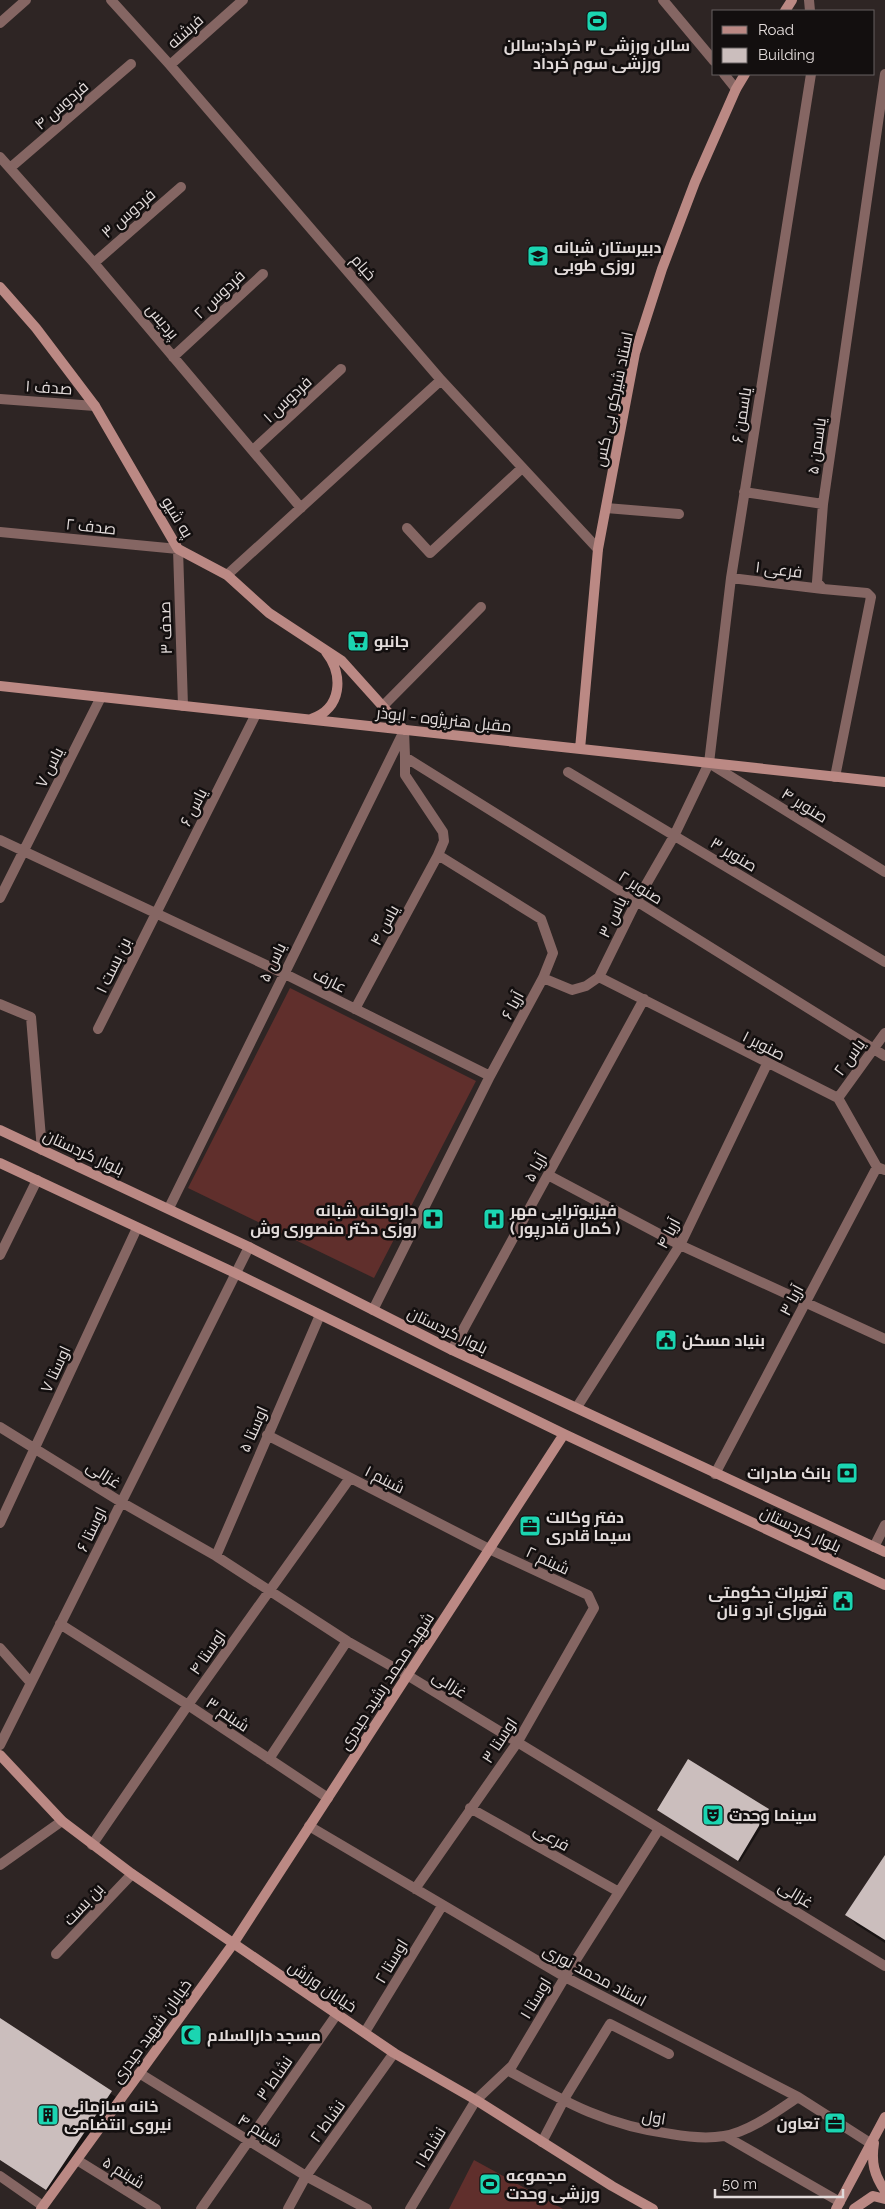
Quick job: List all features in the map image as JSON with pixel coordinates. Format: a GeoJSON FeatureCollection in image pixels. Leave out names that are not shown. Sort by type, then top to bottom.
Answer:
{"type":"FeatureCollection","features":[{"type":"Feature","properties":{"kind":"street"},"geometry":{"type":"LineString","coordinates":[[0,23],[26,0]]}},
{"type":"Feature","properties":{"kind":"street","name":"خیام"},"geometry":{"type":"LineString","coordinates":[[111,0],[170,65],[441,380],[598,549]]}},
{"type":"Feature","properties":{"kind":"street","name":"فرشته"},"geometry":{"type":"LineString","coordinates":[[170,65],[243,0]]}},
{"type":"Feature","properties":{"kind":"street"},"geometry":{"type":"LineString","coordinates":[[664,0],[712,59]]}},
{"type":"Feature","properties":{"kind":"street","name":"فردوس ۴"},"geometry":{"type":"LineString","coordinates":[[10,168],[131,64]]}},
{"type":"Feature","properties":{"kind":"street","name":"یاسمن ۵"},"geometry":{"type":"LineString","coordinates":[[823,589],[817,582],[823,504],[885,74]]}},
{"type":"Feature","properties":{"kind":"street"},"geometry":{"type":"LineString","coordinates":[[725,75],[736,88]]}},
{"type":"Feature","properties":{"kind":"street","name":"استاد شیرکو بی کس"},"geometry":{"type":"LineString","coordinates":[[580,749],[598,549],[635,353],[662,268],[692,191],[736,88],[745,75]]}},
{"type":"Feature","properties":{"kind":"street","name":"یاسمن ۶"},"geometry":{"type":"LineString","coordinates":[[708,763],[731,578],[811,75]]}},
{"type":"Feature","properties":{"kind":"street","name":"پردیس"},"geometry":{"type":"LineString","coordinates":[[0,157],[94,263],[301,508]]}},
{"type":"Feature","properties":{"kind":"street","name":"فردوس ۳"},"geometry":{"type":"LineString","coordinates":[[94,263],[181,187]]}},
{"type":"Feature","properties":{"kind":"street","name":"فردوس ۲"},"geometry":{"type":"LineString","coordinates":[[173,356],[263,274]]}},
{"type":"Feature","properties":{"kind":"street","name":"په شیو"},"geometry":{"type":"LineString","coordinates":[[0,287],[36,328],[95,406],[178,549],[226,575],[269,613],[342,661],[404,730]]}},
{"type":"Feature","properties":{"kind":"street","name":"فردوس ۱"},"geometry":{"type":"LineString","coordinates":[[253,450],[341,369]]}},
{"type":"Feature","properties":{"kind":"street"},"geometry":{"type":"LineString","coordinates":[[226,575],[441,380]]}},
{"type":"Feature","properties":{"kind":"street","name":"صدف ۱"},"geometry":{"type":"LineString","coordinates":[[0,399],[95,406]]}},
{"type":"Feature","properties":{"kind":"street"},"geometry":{"type":"LineString","coordinates":[[407,528],[430,553],[522,468]]}},
{"type":"Feature","properties":{"kind":"street"},"geometry":{"type":"LineString","coordinates":[[744,492],[823,504]]}},
{"type":"Feature","properties":{"kind":"street"},"geometry":{"type":"LineString","coordinates":[[606,508],[679,514]]}},
{"type":"Feature","properties":{"kind":"street","name":"صدف ۲"},"geometry":{"type":"LineString","coordinates":[[0,532],[178,549]]}},
{"type":"Feature","properties":{"kind":"street","name":"صدف ۳"},"geometry":{"type":"LineString","coordinates":[[178,549],[183,706]]}},
{"type":"Feature","properties":{"kind":"street","name":"فرعی ۱"},"geometry":{"type":"LineString","coordinates":[[731,578],[823,589]]}},
{"type":"Feature","properties":{"kind":"street"},"geometry":{"type":"LineString","coordinates":[[823,589],[867,593],[871,596],[834,777]]}},
{"type":"Feature","properties":{"kind":"street"},"geometry":{"type":"LineString","coordinates":[[383,706],[481,607]]}},
{"type":"Feature","properties":{"kind":"street"},"geometry":{"type":"LineString","coordinates":[[310,720],[328,710],[337,691],[336,670],[332,660],[318,644]]}},
{"type":"Feature","properties":{"kind":"street","name":"مقبل هنرپژوه - ابوذر"},"geometry":{"type":"LineString","coordinates":[[0,686],[885,782]]}},
{"type":"Feature","properties":{"kind":"street","name":"یاس ۷"},"geometry":{"type":"LineString","coordinates":[[0,898],[101,697]]}},
{"type":"Feature","properties":{"kind":"street","name":"یاس ۶"},"geometry":{"type":"LineString","coordinates":[[156,913],[256,714]]}},
{"type":"Feature","properties":{"kind":"street"},"geometry":{"type":"LineString","coordinates":[[404,730],[405,775],[444,832],[444,841],[438,855]]}},
{"type":"Feature","properties":{"kind":"street","name":"یاس ۵"},"geometry":{"type":"LineString","coordinates":[[169,1208],[404,730]]}},
{"type":"Feature","properties":{"kind":"street","name":"صنوبر ۲"},"geometry":{"type":"LineString","coordinates":[[405,757],[885,1056]]}},
{"type":"Feature","properties":{"kind":"street","name":"یاس ۳"},"geometry":{"type":"LineString","coordinates":[[599,977],[636,902],[674,836],[708,763]]}},
{"type":"Feature","properties":{"kind":"street","name":"صنوبر ۴"},"geometry":{"type":"LineString","coordinates":[[708,763],[885,872]]}},
{"type":"Feature","properties":{"kind":"street","name":"صنوبر ۳"},"geometry":{"type":"LineString","coordinates":[[568,772],[885,962]]}},
{"type":"Feature","properties":{"kind":"street","name":"عارف"},"geometry":{"type":"LineString","coordinates":[[0,840],[283,973],[490,1076]]}},
{"type":"Feature","properties":{"kind":"street","name":"آریا ۶"},"geometry":{"type":"LineString","coordinates":[[373,1310],[490,1076],[543,978],[553,952],[541,919],[438,855]]}},
{"type":"Feature","properties":{"kind":"street","name":"یاس ۴"},"geometry":{"type":"LineString","coordinates":[[355,1009],[438,855]]}},
{"type":"Feature","properties":{"kind":"street","name":"بن بست ۱"},"geometry":{"type":"LineString","coordinates":[[98,1029],[156,913]]}},
{"type":"Feature","properties":{"kind":"street"},"geometry":{"type":"LineString","coordinates":[[543,978],[572,990],[586,986],[599,977]]}},
{"type":"Feature","properties":{"kind":"street","name":"صنوبر ۱"},"geometry":{"type":"LineString","coordinates":[[599,977],[767,1064],[838,1098]]}},
{"type":"Feature","properties":{"kind":"street","name":"آریا ۵"},"geometry":{"type":"LineString","coordinates":[[452,1350],[644,999]]}},
{"type":"Feature","properties":{"kind":"street"},"geometry":{"type":"LineString","coordinates":[[0,1004],[31,1017],[42,1150]]}},
{"type":"Feature","properties":{"kind":"street","name":"یاس ۲"},"geometry":{"type":"LineString","coordinates":[[838,1098],[885,1033]]}},
{"type":"Feature","properties":{"kind":"street","name":"آریا ۴"},"geometry":{"type":"LineString","coordinates":[[578,1407],[680,1245],[767,1064]]}},
{"type":"Feature","properties":{"kind":"street"},"geometry":{"type":"LineString","coordinates":[[838,1098],[881,1168]]}},
{"type":"Feature","properties":{"kind":"street","name":"بلوار کردستان"},"geometry":{"type":"LineString","coordinates":[[0,1130],[169,1208],[452,1350],[578,1407],[715,1474],[885,1552]]}},
{"type":"Feature","properties":{"kind":"street","name":"بلوار کردستان"},"geometry":{"type":"LineString","coordinates":[[0,1163],[235,1273],[564,1434],[885,1585]]}},
{"type":"Feature","properties":{"kind":"street","name":"آریا ۳"},"geometry":{"type":"LineString","coordinates":[[715,1474],[806,1303],[881,1168]]}},
{"type":"Feature","properties":{"kind":"street"},"geometry":{"type":"LineString","coordinates":[[548,1175],[680,1245],[885,1339]]}},
{"type":"Feature","properties":{"kind":"street"},"geometry":{"type":"LineString","coordinates":[[0,1255],[37,1180]]}},
{"type":"Feature","properties":{"kind":"street","name":"اوستا ۷"},"geometry":{"type":"LineString","coordinates":[[0,1523],[137,1228]]}},
{"type":"Feature","properties":{"kind":"street","name":"اوستا ۶"},"geometry":{"type":"LineString","coordinates":[[0,1745],[249,1247]]}},
{"type":"Feature","properties":{"kind":"street","name":"اوستا ۵"},"geometry":{"type":"LineString","coordinates":[[216,1556],[320,1316]]}},
{"type":"Feature","properties":{"kind":"street","name":"غزالی"},"geometry":{"type":"LineString","coordinates":[[0,1427],[121,1502],[216,1556],[347,1641],[407,1675],[885,1966]]}},
{"type":"Feature","properties":{"kind":"street","name":"شهید محمد رشید حیدری"},"geometry":{"type":"LineString","coordinates":[[233,1944],[564,1434]]}},
{"type":"Feature","properties":{"kind":"street","name":"شبنم ۱"},"geometry":{"type":"LineString","coordinates":[[267,1435],[489,1549]]}},
{"type":"Feature","properties":{"kind":"street","name":"اوستا ۴"},"geometry":{"type":"LineString","coordinates":[[92,1845],[188,1705],[350,1478]]}},
{"type":"Feature","properties":{"kind":"street"},"geometry":{"type":"LineString","coordinates":[[874,1547],[885,1524]]}},
{"type":"Feature","properties":{"kind":"street","name":"شبنم ۲"},"geometry":{"type":"LineString","coordinates":[[489,1549],[588,1595],[592,1601]]}},
{"type":"Feature","properties":{"kind":"street","name":"اوستا ۳"},"geometry":{"type":"LineString","coordinates":[[415,1889],[517,1743],[594,1608],[592,1601]]}},
{"type":"Feature","properties":{"kind":"street","name":"شبنم ۳"},"geometry":{"type":"LineString","coordinates":[[60,1624],[188,1705],[328,1798]]}},
{"type":"Feature","properties":{"kind":"street"},"geometry":{"type":"LineString","coordinates":[[269,1759],[347,1641]]}},
{"type":"Feature","properties":{"kind":"street"},"geometry":{"type":"LineString","coordinates":[[0,1648],[31,1683]]}},
{"type":"Feature","properties":{"kind":"street","name":"خیابان ورزش"},"geometry":{"type":"LineString","coordinates":[[0,1755],[62,1821],[132,1874],[394,2053],[476,2100],[653,2209]]}},
{"type":"Feature","properties":{"kind":"street","name":"فرعی"},"geometry":{"type":"LineString","coordinates":[[470,1808],[619,1892]]}},
{"type":"Feature","properties":{"kind":"street"},"geometry":{"type":"LineString","coordinates":[[0,1864],[62,1821]]}},
{"type":"Feature","properties":{"kind":"street","name":"استاد محمد نوری"},"geometry":{"type":"LineString","coordinates":[[309,1826],[565,1978],[798,2097],[873,2139]]}},
{"type":"Feature","properties":{"kind":"street","name":"اوستا ۱"},"geometry":{"type":"LineString","coordinates":[[476,2100],[509,2071],[565,1978],[660,1829]]}},
{"type":"Feature","properties":{"kind":"street","name":"بن بست"},"geometry":{"type":"LineString","coordinates":[[56,1954],[132,1874]]}},
{"type":"Feature","properties":{"kind":"street","name":"اوستا ۲"},"geometry":{"type":"LineString","coordinates":[[365,2032],[442,1906]]}},
{"type":"Feature","properties":{"kind":"street","name":"خیابان شهید حیدری"},"geometry":{"type":"LineString","coordinates":[[42,2208],[233,1944]]}},
{"type":"Feature","properties":{"kind":"street","name":"نشاط ۳"},"geometry":{"type":"LineString","coordinates":[[201,2209],[337,2014]]}},
{"type":"Feature","properties":{"kind":"street"},"geometry":{"type":"LineString","coordinates":[[542,2142],[610,2024],[669,2054]]}},
{"type":"Feature","properties":{"kind":"street","name":"نشاط ۲"},"geometry":{"type":"LineString","coordinates":[[288,2209],[306,2176],[394,2053]]}},
{"type":"Feature","properties":{"kind":"street","name":"اول"},"geometry":{"type":"LineString","coordinates":[[509,2071],[564,2101],[606,2120],[639,2130],[694,2138],[725,2136],[759,2122],[798,2097]]}},
{"type":"Feature","properties":{"kind":"street","name":"شبنم ۴"},"geometry":{"type":"LineString","coordinates":[[139,2073],[306,2176],[367,2209]]}},
{"type":"Feature","properties":{"kind":"street","name":"نشاط ۱"},"geometry":{"type":"LineString","coordinates":[[410,2209],[476,2100]]}},
{"type":"Feature","properties":{"kind":"street"},"geometry":{"type":"LineString","coordinates":[[725,2136],[838,2205],[885,2117]]}},
{"type":"Feature","properties":{"kind":"street"},"geometry":{"type":"LineString","coordinates":[[873,2139],[872,2158],[877,2178],[885,2191]]}},
{"type":"Feature","properties":{"kind":"street","name":"شبنم ۵"},"geometry":{"type":"LineString","coordinates":[[77,2160],[156,2209]]}},
{"type":"Feature","properties":{"kind":"street"},"geometry":{"type":"LineString","coordinates":[[0,2176],[42,2208]]}},
{"type":"Feature","properties":{"kind":"street"},"geometry":{"type":"LineString","coordinates":[[854,2209],[873,2196],[885,2199]]}},
{"type":"Feature","properties":{"kind":"shaded area"},"geometry":{"type":"Polygon","coordinates":[[[290,988],[476,1081],[374,1278],[188,1188],[290,988]]]}},
{"type":"Feature","properties":{"kind":"shaded area","name":"مجموعه ورزشی وحدت"},"geometry":{"type":"Polygon","coordinates":[[[474,2160],[563,2209],[449,2209],[474,2160]]]}},
{"type":"Feature","properties":{"kind":"building"},"geometry":{"type":"Polygon","coordinates":[[[688,1759],[769,1809],[738,1861],[657,1810],[688,1759]]]}},
{"type":"Feature","properties":{"kind":"building"},"geometry":{"type":"Polygon","coordinates":[[[885,1855],[885,1940],[845,1915],[885,1855]]]}},
{"type":"Feature","properties":{"kind":"building","name":"خانه سازمانی نیروی انتضامی"},"geometry":{"type":"Polygon","coordinates":[[[0,2018],[112,2091],[46,2190],[0,2160],[0,2018]]]}},
{"type":"Feature","properties":{"kind":"place","name":"سالن ورزشی ۳ خرداد;سالن ورزشی سوم خرداد"},"geometry":{"type":"Point","coordinates":[597,21]}},
{"type":"Feature","properties":{"kind":"place","name":"دبیرستان شبانه روزی طوبی"},"geometry":{"type":"Point","coordinates":[538,256]}},
{"type":"Feature","properties":{"kind":"place","name":"جانبو"},"geometry":{"type":"Point","coordinates":[358,641]}},
{"type":"Feature","properties":{"kind":"place","name":"داروخانه شبانه روزی دکتر منصوری وش"},"geometry":{"type":"Point","coordinates":[433,1219]}},
{"type":"Feature","properties":{"kind":"place","name":"فیزیوتراپی مهر ( کمال قادرپور )"},"geometry":{"type":"Point","coordinates":[494,1219]}},
{"type":"Feature","properties":{"kind":"place","name":"بنیاد مسکن"},"geometry":{"type":"Point","coordinates":[666,1340]}},
{"type":"Feature","properties":{"kind":"place","name":"بانک صادرات"},"geometry":{"type":"Point","coordinates":[847,1473]}},
{"type":"Feature","properties":{"kind":"place","name":"دفتر وکالت سیما قادری"},"geometry":{"type":"Point","coordinates":[530,1526]}},
{"type":"Feature","properties":{"kind":"place","name":"تعزیرات حکومتی شورای آرد و نان"},"geometry":{"type":"Point","coordinates":[843,1601]}},
{"type":"Feature","properties":{"kind":"place","name":"سینما وحدت"},"geometry":{"type":"Point","coordinates":[713,1815]}},
{"type":"Feature","properties":{"kind":"place","name":"مسجد دارالسلام"},"geometry":{"type":"Point","coordinates":[191,2035]}},
{"type":"Feature","properties":{"kind":"place","name":"خانه سازمانی نیروی انتضامی"},"geometry":{"type":"Point","coordinates":[48,2115]}},
{"type":"Feature","properties":{"kind":"place","name":"تعاون"},"geometry":{"type":"Point","coordinates":[835,2123]}},
{"type":"Feature","properties":{"kind":"place","name":"مجموعه ورزشی وحدت"},"geometry":{"type":"Point","coordinates":[490,2184]}}]}
